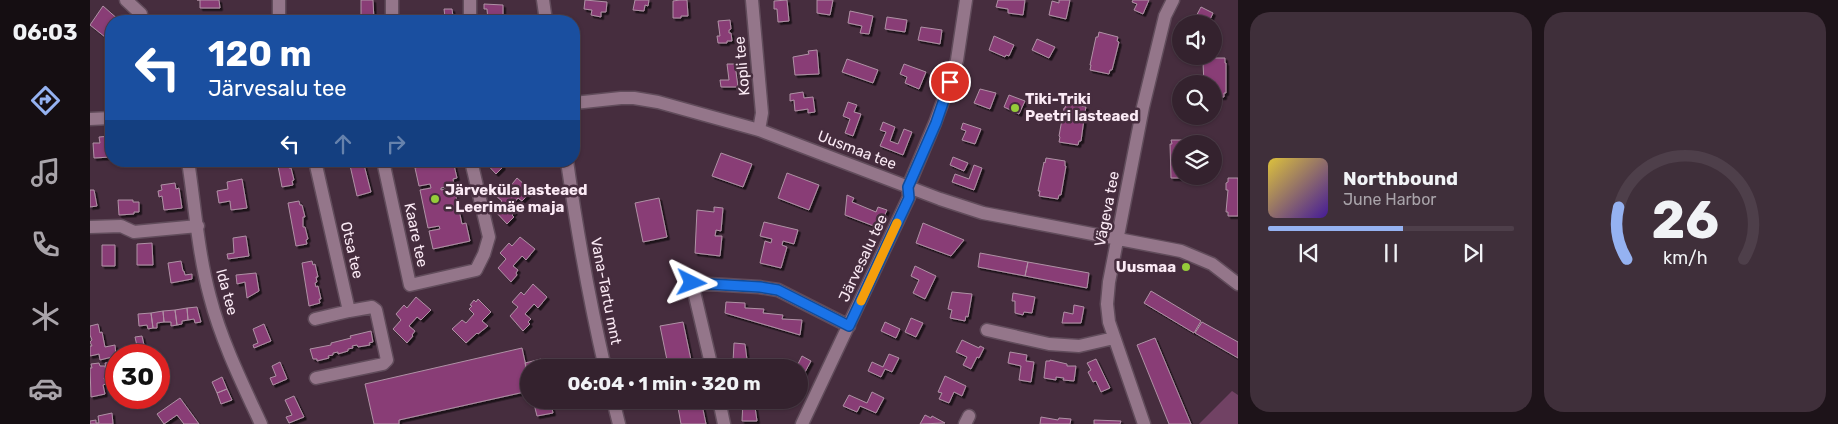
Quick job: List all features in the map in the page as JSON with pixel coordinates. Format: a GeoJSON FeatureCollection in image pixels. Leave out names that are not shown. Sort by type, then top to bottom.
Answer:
{"type":"FeatureCollection","features":[{"type":"Feature","properties":{"kind":"street"},"geometry":{"type":"LineString","coordinates":[[126,0],[141,15]]}},
{"type":"Feature","properties":{"kind":"street"},"geometry":{"type":"LineString","coordinates":[[279,0],[279,15]]}},
{"type":"Feature","properties":{"kind":"street"},"geometry":{"type":"LineString","coordinates":[[392,0],[392,15]]}},
{"type":"Feature","properties":{"kind":"street"},"geometry":{"type":"LineString","coordinates":[[470,0],[470,15]]}},
{"type":"Feature","properties":{"kind":"street"},"geometry":{"type":"LineString","coordinates":[[543,0],[545,15]]}},
{"type":"Feature","properties":{"kind":"street","name":"Kopli tee"},"geometry":{"type":"LineString","coordinates":[[752,0],[762,113],[759,130]]}},
{"type":"Feature","properties":{"kind":"street","name":"Järvesalu tee"},"geometry":{"type":"LineString","coordinates":[[802,424],[909,198],[908,187],[936,123],[957,60],[966,0]]}},
{"type":"Feature","properties":{"kind":"street","name":"Vägeva tee"},"geometry":{"type":"LineString","coordinates":[[1144,424],[1109,322],[1109,282],[1142,107],[1165,16],[1173,0]]}},
{"type":"Feature","properties":{"kind":"street","name":"Uusmaa tee"},"geometry":{"type":"LineString","coordinates":[[580,102],[605,98],[634,98],[658,102],[759,130],[908,187],[983,213],[1189,253],[1212,264],[1238,284]]}},
{"type":"Feature","properties":{"kind":"street"},"geometry":{"type":"LineString","coordinates":[[90,120],[105,119]]}},
{"type":"Feature","properties":{"kind":"street","name":"Ida tee"},"geometry":{"type":"LineString","coordinates":[[189,167],[202,262],[215,314],[261,424]]}},
{"type":"Feature","properties":{"kind":"street","name":"Otsa tee"},"geometry":{"type":"LineString","coordinates":[[316,167],[349,312]]}},
{"type":"Feature","properties":{"kind":"street","name":"Kaare tee"},"geometry":{"type":"LineString","coordinates":[[384,167],[410,285],[476,270],[484,254],[489,237],[472,167]]}},
{"type":"Feature","properties":{"kind":"street","name":"Vana-Tartu mnt"},"geometry":{"type":"LineString","coordinates":[[568,167],[580,247],[603,359]]}},
{"type":"Feature","properties":{"kind":"street"},"geometry":{"type":"LineString","coordinates":[[90,227],[121,226],[134,232],[198,226]]}},
{"type":"Feature","properties":{"kind":"street"},"geometry":{"type":"LineString","coordinates":[[710,359],[692,283],[760,287],[778,290],[849,326]]}},
{"type":"Feature","properties":{"kind":"street"},"geometry":{"type":"LineString","coordinates":[[315,319],[372,306],[376,310],[387,360],[383,364],[316,378]]}},
{"type":"Feature","properties":{"kind":"street"},"geometry":{"type":"LineString","coordinates":[[987,330],[1056,345],[1079,346],[1114,338]]}},
{"type":"Feature","properties":{"kind":"street"},"geometry":{"type":"LineString","coordinates":[[615,409],[618,424]]}},
{"type":"Feature","properties":{"kind":"street"},"geometry":{"type":"LineString","coordinates":[[721,409],[724,424]]}},
{"type":"Feature","properties":{"kind":"shaded area"},"geometry":{"type":"Polygon","coordinates":[[[1232,391],[1238,395],[1238,424],[1199,424],[1232,391]]]}},
{"type":"Feature","properties":{"kind":"building"},"geometry":{"type":"Polygon","coordinates":[[[200,0],[219,0],[220,8],[200,8],[200,0]]]}},
{"type":"Feature","properties":{"kind":"building"},"geometry":{"type":"Polygon","coordinates":[[[361,0],[373,0],[374,15],[361,15],[361,0]]]}},
{"type":"Feature","properties":{"kind":"building"},"geometry":{"type":"Polygon","coordinates":[[[585,0],[607,2],[606,12],[601,12],[601,17],[591,15],[592,10],[584,9],[585,0]]]}},
{"type":"Feature","properties":{"kind":"building"},"geometry":{"type":"Polygon","coordinates":[[[635,0],[649,0],[648,6],[645,5],[644,11],[633,10],[635,0]]]}},
{"type":"Feature","properties":{"kind":"building"},"geometry":{"type":"Polygon","coordinates":[[[687,0],[688,16],[673,18],[673,1],[687,0]]]}},
{"type":"Feature","properties":{"kind":"building"},"geometry":{"type":"Polygon","coordinates":[[[787,0],[789,21],[778,22],[774,1],[787,0]]]}},
{"type":"Feature","properties":{"kind":"building"},"geometry":{"type":"Polygon","coordinates":[[[817,0],[833,0],[830,15],[817,13],[817,0]]]}},
{"type":"Feature","properties":{"kind":"building"},"geometry":{"type":"Polygon","coordinates":[[[998,0],[1025,0],[1023,15],[1008,13],[1008,9],[996,7],[998,0]]]}},
{"type":"Feature","properties":{"kind":"building"},"geometry":{"type":"Polygon","coordinates":[[[1059,0],[1070,0],[1066,19],[1049,15],[1052,1],[1059,3],[1059,0]]]}},
{"type":"Feature","properties":{"kind":"building"},"geometry":{"type":"Polygon","coordinates":[[[1133,0],[1149,0],[1143,14],[1134,10],[1137,4],[1132,2],[1133,0]]]}},
{"type":"Feature","properties":{"kind":"building"},"geometry":{"type":"Polygon","coordinates":[[[484,4],[503,5],[503,15],[488,15],[487,9],[484,9],[484,4]]]}},
{"type":"Feature","properties":{"kind":"building"},"geometry":{"type":"Polygon","coordinates":[[[103,6],[113,15],[105,15],[105,37],[90,25],[103,6]]]}},
{"type":"Feature","properties":{"kind":"building"},"geometry":{"type":"Polygon","coordinates":[[[1201,7],[1213,13],[1212,15],[1197,15],[1201,7]]]}},
{"type":"Feature","properties":{"kind":"building"},"geometry":{"type":"Polygon","coordinates":[[[444,9],[452,9],[453,15],[445,15],[444,9]]]}},
{"type":"Feature","properties":{"kind":"building"},"geometry":{"type":"Polygon","coordinates":[[[850,11],[873,16],[869,34],[860,33],[862,26],[848,23],[850,11]]]}},
{"type":"Feature","properties":{"kind":"building"},"geometry":{"type":"Polygon","coordinates":[[[887,17],[907,20],[905,32],[885,29],[887,17]]]}},
{"type":"Feature","properties":{"kind":"building"},"geometry":{"type":"Polygon","coordinates":[[[730,20],[731,29],[729,33],[731,33],[732,41],[718,43],[717,36],[720,36],[718,21],[730,20]]]}},
{"type":"Feature","properties":{"kind":"building"},"geometry":{"type":"Polygon","coordinates":[[[921,27],[942,30],[940,44],[918,40],[921,27]]]}},
{"type":"Feature","properties":{"kind":"building"},"geometry":{"type":"Polygon","coordinates":[[[1099,32],[1118,37],[1117,41],[1119,42],[1112,70],[1110,70],[1109,74],[1090,70],[1096,37],[1098,37],[1099,32]]]}},
{"type":"Feature","properties":{"kind":"building"},"geometry":{"type":"Polygon","coordinates":[[[994,36],[1014,45],[1009,56],[1006,55],[1005,57],[989,50],[994,36]]]}},
{"type":"Feature","properties":{"kind":"building"},"geometry":{"type":"Polygon","coordinates":[[[1037,39],[1055,47],[1049,58],[1032,50],[1037,39]]]}},
{"type":"Feature","properties":{"kind":"building"},"geometry":{"type":"Polygon","coordinates":[[[817,50],[819,74],[795,75],[793,57],[809,54],[808,51],[817,50]]]}},
{"type":"Feature","properties":{"kind":"building"},"geometry":{"type":"Polygon","coordinates":[[[1222,58],[1225,58],[1226,93],[1224,93],[1224,97],[1222,97],[1222,75],[1204,75],[1203,65],[1222,65],[1222,58]]]}},
{"type":"Feature","properties":{"kind":"building"},"geometry":{"type":"Polygon","coordinates":[[[847,59],[878,70],[873,83],[842,72],[847,59]]]}},
{"type":"Feature","properties":{"kind":"building"},"geometry":{"type":"Polygon","coordinates":[[[727,64],[735,64],[738,87],[721,87],[720,80],[729,80],[727,64]]]}},
{"type":"Feature","properties":{"kind":"building"},"geometry":{"type":"Polygon","coordinates":[[[904,64],[926,72],[919,89],[905,83],[907,77],[900,74],[904,64]]]}},
{"type":"Feature","properties":{"kind":"building"},"geometry":{"type":"Polygon","coordinates":[[[980,89],[996,93],[990,109],[974,103],[980,89]]]}},
{"type":"Feature","properties":{"kind":"building"},"geometry":{"type":"Polygon","coordinates":[[[803,92],[804,98],[813,97],[815,112],[808,113],[808,109],[795,111],[794,100],[790,101],[790,94],[803,92]]]}},
{"type":"Feature","properties":{"kind":"building"},"geometry":{"type":"Polygon","coordinates":[[[1009,95],[1025,101],[1019,114],[1004,107],[1009,95]]]}},
{"type":"Feature","properties":{"kind":"building"},"geometry":{"type":"Polygon","coordinates":[[[848,102],[857,105],[854,112],[861,114],[853,136],[845,133],[850,119],[843,116],[848,102]]]}},
{"type":"Feature","properties":{"kind":"building"},"geometry":{"type":"Polygon","coordinates":[[[1066,103],[1086,107],[1081,141],[1079,141],[1078,145],[1059,142],[1066,103]]]}},
{"type":"Feature","properties":{"kind":"building"},"geometry":{"type":"Polygon","coordinates":[[[883,122],[895,127],[890,141],[898,144],[904,129],[912,132],[903,155],[880,146],[886,132],[880,130],[883,122]]]}},
{"type":"Feature","properties":{"kind":"building"},"geometry":{"type":"Polygon","coordinates":[[[963,123],[981,129],[975,144],[962,140],[966,131],[961,129],[963,123]]]}},
{"type":"Feature","properties":{"kind":"building"},"geometry":{"type":"Polygon","coordinates":[[[105,136],[105,157],[94,158],[93,143],[100,143],[99,137],[105,136]]]}},
{"type":"Feature","properties":{"kind":"building"},"geometry":{"type":"Polygon","coordinates":[[[1170,144],[1172,144],[1172,178],[1171,178],[1170,144]]]}},
{"type":"Feature","properties":{"kind":"building"},"geometry":{"type":"Polygon","coordinates":[[[721,153],[752,164],[743,187],[712,176],[721,153]]]}},
{"type":"Feature","properties":{"kind":"building"},"geometry":{"type":"Polygon","coordinates":[[[953,157],[968,163],[964,171],[950,165],[953,157]]]}},
{"type":"Feature","properties":{"kind":"building"},"geometry":{"type":"Polygon","coordinates":[[[1046,158],[1065,161],[1066,166],[1061,195],[1059,195],[1058,199],[1039,196],[1040,191],[1038,191],[1046,158]]]}},
{"type":"Feature","properties":{"kind":"building"},"geometry":{"type":"Polygon","coordinates":[[[974,165],[982,168],[974,190],[952,182],[955,174],[969,179],[974,165]]]}},
{"type":"Feature","properties":{"kind":"building"},"geometry":{"type":"Polygon","coordinates":[[[278,167],[289,167],[291,168],[294,180],[292,181],[293,185],[282,187],[278,167]]]}},
{"type":"Feature","properties":{"kind":"building"},"geometry":{"type":"Polygon","coordinates":[[[350,167],[365,167],[371,192],[357,196],[350,167]]]}},
{"type":"Feature","properties":{"kind":"building"},"geometry":{"type":"Polygon","coordinates":[[[454,167],[457,178],[453,179],[454,185],[441,188],[441,190],[454,187],[462,224],[466,223],[470,241],[433,249],[429,231],[440,229],[439,226],[428,228],[420,190],[431,188],[430,184],[419,186],[415,168],[454,167]]]}},
{"type":"Feature","properties":{"kind":"building"},"geometry":{"type":"Polygon","coordinates":[[[490,167],[503,167],[496,174],[490,167]]]}},
{"type":"Feature","properties":{"kind":"building"},"geometry":{"type":"Polygon","coordinates":[[[787,173],[819,185],[809,210],[778,198],[787,173]]]}},
{"type":"Feature","properties":{"kind":"building"},"geometry":{"type":"Polygon","coordinates":[[[517,178],[532,191],[522,201],[518,198],[510,208],[515,212],[512,215],[514,217],[507,224],[494,210],[502,201],[496,196],[505,186],[508,189],[517,178]]]}},
{"type":"Feature","properties":{"kind":"building"},"geometry":{"type":"Polygon","coordinates":[[[1228,178],[1238,178],[1238,216],[1228,216],[1228,212],[1226,212],[1228,190],[1226,190],[1226,183],[1228,178]]]}},
{"type":"Feature","properties":{"kind":"building"},"geometry":{"type":"Polygon","coordinates":[[[242,179],[247,208],[231,210],[230,201],[219,203],[217,191],[228,189],[227,182],[242,179]]]}},
{"type":"Feature","properties":{"kind":"building"},"geometry":{"type":"Polygon","coordinates":[[[175,183],[176,189],[179,188],[182,208],[164,210],[162,196],[159,197],[158,191],[162,190],[161,185],[175,183]]]}},
{"type":"Feature","properties":{"kind":"building"},"geometry":{"type":"Polygon","coordinates":[[[90,190],[94,190],[97,206],[90,207],[90,190]]]}},
{"type":"Feature","properties":{"kind":"building"},"geometry":{"type":"Polygon","coordinates":[[[847,195],[854,198],[852,202],[876,212],[878,207],[887,210],[879,228],[845,215],[847,195]]]}},
{"type":"Feature","properties":{"kind":"building"},"geometry":{"type":"Polygon","coordinates":[[[659,198],[667,237],[643,242],[635,203],[659,198]]]}},
{"type":"Feature","properties":{"kind":"building"},"geometry":{"type":"Polygon","coordinates":[[[118,200],[139,202],[139,212],[119,215],[118,200]]]}},
{"type":"Feature","properties":{"kind":"building"},"geometry":{"type":"Polygon","coordinates":[[[299,201],[305,217],[303,217],[303,227],[305,227],[308,239],[306,240],[307,244],[296,246],[288,203],[299,201]]]}},
{"type":"Feature","properties":{"kind":"building"},"geometry":{"type":"Polygon","coordinates":[[[714,207],[723,208],[721,231],[716,230],[715,236],[722,236],[720,256],[695,253],[697,210],[714,212],[714,207]]]}},
{"type":"Feature","properties":{"kind":"building"},"geometry":{"type":"Polygon","coordinates":[[[764,222],[798,230],[794,244],[783,241],[782,245],[787,247],[781,268],[760,263],[765,241],[771,243],[772,239],[760,236],[764,222]]]}},
{"type":"Feature","properties":{"kind":"building"},"geometry":{"type":"Polygon","coordinates":[[[923,223],[964,240],[951,256],[916,243],[923,223]]]}},
{"type":"Feature","properties":{"kind":"building"},"geometry":{"type":"Polygon","coordinates":[[[246,236],[249,256],[228,259],[227,254],[234,253],[233,238],[246,236]]]}},
{"type":"Feature","properties":{"kind":"building"},"geometry":{"type":"Polygon","coordinates":[[[520,237],[535,249],[526,260],[522,256],[513,266],[518,270],[517,275],[511,282],[498,268],[506,259],[500,253],[509,243],[512,246],[520,237]]]}},
{"type":"Feature","properties":{"kind":"building"},"geometry":{"type":"Polygon","coordinates":[[[152,243],[153,265],[137,265],[137,244],[152,243]]]}},
{"type":"Feature","properties":{"kind":"building"},"geometry":{"type":"Polygon","coordinates":[[[102,245],[115,245],[115,266],[102,266],[102,245]]]}},
{"type":"Feature","properties":{"kind":"building"},"geometry":{"type":"Polygon","coordinates":[[[980,253],[1028,262],[1025,276],[978,267],[980,253]]]}},
{"type":"Feature","properties":{"kind":"building"},"geometry":{"type":"Polygon","coordinates":[[[181,261],[185,275],[192,274],[192,279],[171,283],[168,263],[181,261]]]}},
{"type":"Feature","properties":{"kind":"building"},"geometry":{"type":"Polygon","coordinates":[[[312,261],[313,265],[315,264],[318,277],[316,277],[317,282],[315,283],[316,287],[318,286],[321,299],[319,299],[320,303],[309,306],[302,263],[312,261]]]}},
{"type":"Feature","properties":{"kind":"building"},"geometry":{"type":"Polygon","coordinates":[[[1028,262],[1089,273],[1087,288],[1025,276],[1028,262]]]}},
{"type":"Feature","properties":{"kind":"building"},"geometry":{"type":"Polygon","coordinates":[[[915,266],[936,276],[925,299],[913,293],[919,280],[911,276],[915,266]]]}},
{"type":"Feature","properties":{"kind":"building"},"geometry":{"type":"Polygon","coordinates":[[[256,273],[259,291],[247,298],[245,282],[237,284],[236,275],[256,273]]]}},
{"type":"Feature","properties":{"kind":"building"},"geometry":{"type":"Polygon","coordinates":[[[533,284],[547,297],[538,308],[534,304],[525,314],[531,319],[528,322],[530,324],[523,331],[510,316],[518,307],[512,302],[521,292],[524,295],[533,284]]]}},
{"type":"Feature","properties":{"kind":"building"},"geometry":{"type":"Polygon","coordinates":[[[1151,291],[1201,321],[1194,333],[1144,303],[1151,291]]]}},
{"type":"Feature","properties":{"kind":"building"},"geometry":{"type":"Polygon","coordinates":[[[952,292],[972,294],[968,317],[966,316],[965,321],[950,318],[952,310],[948,309],[952,292]]]}},
{"type":"Feature","properties":{"kind":"building"},"geometry":{"type":"Polygon","coordinates":[[[1013,293],[1035,297],[1032,313],[1024,312],[1023,315],[1015,313],[1015,301],[1012,301],[1013,293]]]}},
{"type":"Feature","properties":{"kind":"building"},"geometry":{"type":"Polygon","coordinates":[[[416,297],[431,310],[421,320],[417,317],[409,326],[415,331],[407,343],[393,329],[401,320],[396,314],[404,305],[407,308],[416,297]]]}},
{"type":"Feature","properties":{"kind":"building"},"geometry":{"type":"Polygon","coordinates":[[[478,299],[491,312],[482,321],[488,326],[466,343],[452,329],[462,320],[466,323],[474,314],[469,309],[472,306],[470,305],[474,300],[476,302],[478,299]]]}},
{"type":"Feature","properties":{"kind":"building"},"geometry":{"type":"Polygon","coordinates":[[[726,302],[745,303],[745,308],[764,309],[763,313],[783,315],[782,319],[802,320],[800,335],[725,313],[726,302]]]}},
{"type":"Feature","properties":{"kind":"building"},"geometry":{"type":"Polygon","coordinates":[[[1074,305],[1084,307],[1081,323],[1062,323],[1064,312],[1073,314],[1074,305]]]}},
{"type":"Feature","properties":{"kind":"building"},"geometry":{"type":"Polygon","coordinates":[[[197,307],[201,322],[195,323],[194,319],[188,320],[187,308],[197,307]]]}},
{"type":"Feature","properties":{"kind":"building"},"geometry":{"type":"Polygon","coordinates":[[[187,308],[188,320],[182,321],[182,324],[177,325],[175,310],[187,308]]]}},
{"type":"Feature","properties":{"kind":"building"},"geometry":{"type":"Polygon","coordinates":[[[175,310],[177,325],[171,326],[171,322],[164,322],[163,311],[175,310]]]}},
{"type":"Feature","properties":{"kind":"building"},"geometry":{"type":"Polygon","coordinates":[[[163,311],[164,322],[157,323],[157,328],[153,328],[151,313],[163,311]]]}},
{"type":"Feature","properties":{"kind":"building"},"geometry":{"type":"Polygon","coordinates":[[[151,313],[153,328],[148,329],[147,325],[139,326],[138,314],[151,313]]]}},
{"type":"Feature","properties":{"kind":"building"},"geometry":{"type":"Polygon","coordinates":[[[911,318],[923,323],[916,337],[905,332],[911,318]]]}},
{"type":"Feature","properties":{"kind":"building"},"geometry":{"type":"Polygon","coordinates":[[[683,322],[691,359],[667,359],[660,326],[683,322]]]}},
{"type":"Feature","properties":{"kind":"building"},"geometry":{"type":"Polygon","coordinates":[[[885,322],[900,329],[896,338],[881,331],[885,322]]]}},
{"type":"Feature","properties":{"kind":"building"},"geometry":{"type":"Polygon","coordinates":[[[1202,322],[1238,342],[1238,358],[1195,333],[1202,322]]]}},
{"type":"Feature","properties":{"kind":"building"},"geometry":{"type":"Polygon","coordinates":[[[98,324],[100,333],[102,332],[105,359],[100,360],[99,354],[90,356],[90,346],[92,346],[90,342],[92,340],[90,326],[98,324]]]}},
{"type":"Feature","properties":{"kind":"building"},"geometry":{"type":"Polygon","coordinates":[[[264,324],[271,341],[254,348],[253,345],[258,343],[253,329],[264,324]]]}},
{"type":"Feature","properties":{"kind":"building"},"geometry":{"type":"Polygon","coordinates":[[[371,331],[373,342],[369,343],[370,345],[352,346],[353,348],[348,349],[348,351],[338,354],[338,352],[333,353],[333,355],[328,356],[329,358],[317,361],[317,359],[313,359],[310,349],[331,345],[331,343],[351,338],[350,336],[371,331]]]}},
{"type":"Feature","properties":{"kind":"building"},"geometry":{"type":"Polygon","coordinates":[[[142,336],[144,344],[137,344],[135,337],[142,336]]]}},
{"type":"Feature","properties":{"kind":"building"},"geometry":{"type":"Polygon","coordinates":[[[1155,338],[1191,424],[1169,424],[1137,345],[1155,338]]]}},
{"type":"Feature","properties":{"kind":"building"},"geometry":{"type":"Polygon","coordinates":[[[962,340],[979,348],[980,346],[984,348],[971,369],[963,365],[967,357],[956,352],[962,340]]]}},
{"type":"Feature","properties":{"kind":"building"},"geometry":{"type":"Polygon","coordinates":[[[734,343],[745,344],[747,359],[733,359],[734,343]]]}},
{"type":"Feature","properties":{"kind":"building"},"geometry":{"type":"Polygon","coordinates":[[[522,348],[524,359],[520,359],[520,393],[399,420],[399,424],[374,424],[365,384],[522,348]]]}},
{"type":"Feature","properties":{"kind":"building"},"geometry":{"type":"Polygon","coordinates":[[[1010,352],[1027,355],[1026,361],[1034,362],[1031,382],[1019,380],[1021,366],[1008,363],[1010,352]]]}},
{"type":"Feature","properties":{"kind":"building"},"geometry":{"type":"Polygon","coordinates":[[[889,354],[899,358],[892,372],[885,369],[881,377],[868,371],[872,362],[883,367],[889,354]]]}},
{"type":"Feature","properties":{"kind":"building"},"geometry":{"type":"Polygon","coordinates":[[[1096,359],[1110,388],[1101,392],[1096,381],[1093,382],[1088,372],[1091,370],[1087,363],[1096,359]]]}},
{"type":"Feature","properties":{"kind":"building"},"geometry":{"type":"Polygon","coordinates":[[[1050,360],[1067,364],[1067,366],[1076,366],[1074,381],[1056,377],[1056,380],[1044,378],[1046,361],[1050,360]]]}},
{"type":"Feature","properties":{"kind":"building"},"geometry":{"type":"Polygon","coordinates":[[[280,362],[287,379],[273,385],[270,378],[276,376],[272,366],[280,362]]]}},
{"type":"Feature","properties":{"kind":"building"},"geometry":{"type":"Polygon","coordinates":[[[99,363],[100,366],[105,366],[105,384],[103,385],[105,394],[91,397],[91,364],[99,363]]]}},
{"type":"Feature","properties":{"kind":"building"},"geometry":{"type":"Polygon","coordinates":[[[945,376],[966,386],[962,396],[954,392],[949,403],[939,399],[942,393],[938,392],[945,376]]]}},
{"type":"Feature","properties":{"kind":"building"},"geometry":{"type":"Polygon","coordinates":[[[222,377],[227,389],[217,393],[212,382],[222,377]]]}},
{"type":"Feature","properties":{"kind":"building"},"geometry":{"type":"Polygon","coordinates":[[[227,389],[232,400],[221,404],[217,393],[227,389]]]}},
{"type":"Feature","properties":{"kind":"building"},"geometry":{"type":"Polygon","coordinates":[[[872,392],[884,398],[876,413],[860,406],[857,412],[843,406],[849,395],[867,403],[872,392]]]}},
{"type":"Feature","properties":{"kind":"building"},"geometry":{"type":"Polygon","coordinates":[[[294,396],[304,417],[289,423],[286,417],[292,415],[285,400],[294,396]]]}},
{"type":"Feature","properties":{"kind":"building"},"geometry":{"type":"Polygon","coordinates":[[[180,398],[199,424],[184,424],[177,415],[164,424],[157,414],[164,409],[170,409],[170,405],[180,398]]]}},
{"type":"Feature","properties":{"kind":"building"},"geometry":{"type":"Polygon","coordinates":[[[535,409],[552,409],[553,413],[537,416],[535,409]]]}},
{"type":"Feature","properties":{"kind":"building"},"geometry":{"type":"Polygon","coordinates":[[[678,409],[703,409],[706,424],[681,424],[678,409]]]}},
{"type":"Feature","properties":{"kind":"building"},"geometry":{"type":"Polygon","coordinates":[[[743,409],[755,409],[757,421],[742,421],[743,409]]]}},
{"type":"Feature","properties":{"kind":"building"},"geometry":{"type":"Polygon","coordinates":[[[112,413],[113,424],[90,424],[90,421],[96,420],[96,423],[99,423],[98,416],[112,413]]]}},
{"type":"Feature","properties":{"kind":"building"},"geometry":{"type":"Polygon","coordinates":[[[925,415],[931,418],[932,416],[945,423],[920,424],[925,415]]]}},
{"type":"Feature","properties":{"kind":"building"},"geometry":{"type":"Polygon","coordinates":[[[1041,417],[1058,420],[1059,418],[1071,419],[1070,424],[1040,424],[1041,417]]]}},
{"type":"Feature","properties":{"kind":"building"},"geometry":{"type":"Polygon","coordinates":[[[1094,420],[1121,421],[1120,424],[1094,424],[1094,420]]]}},
{"type":"Feature","properties":{"kind":"slow traffic"},"geometry":{"type":"LineString","coordinates":[[861,301],[897,223]]}},
{"type":"Feature","properties":{"kind":"place","name":"Tiki-Triki Peetri lasteaed"},"geometry":{"type":"Point","coordinates":[1015,108]}},
{"type":"Feature","properties":{"kind":"place","name":"Järveküla lasteaed - Leerimäe maja"},"geometry":{"type":"Point","coordinates":[435,199]}},
{"type":"Feature","properties":{"kind":"place","name":"Uusmaa"},"geometry":{"type":"Point","coordinates":[1186,267]}},
{"type":"Feature","properties":{"kind":"route"},"geometry":{"type":"LineString","coordinates":[[692,283],[760,287],[778,290],[849,326],[909,198],[908,187],[936,123],[950,82]]}}]}
